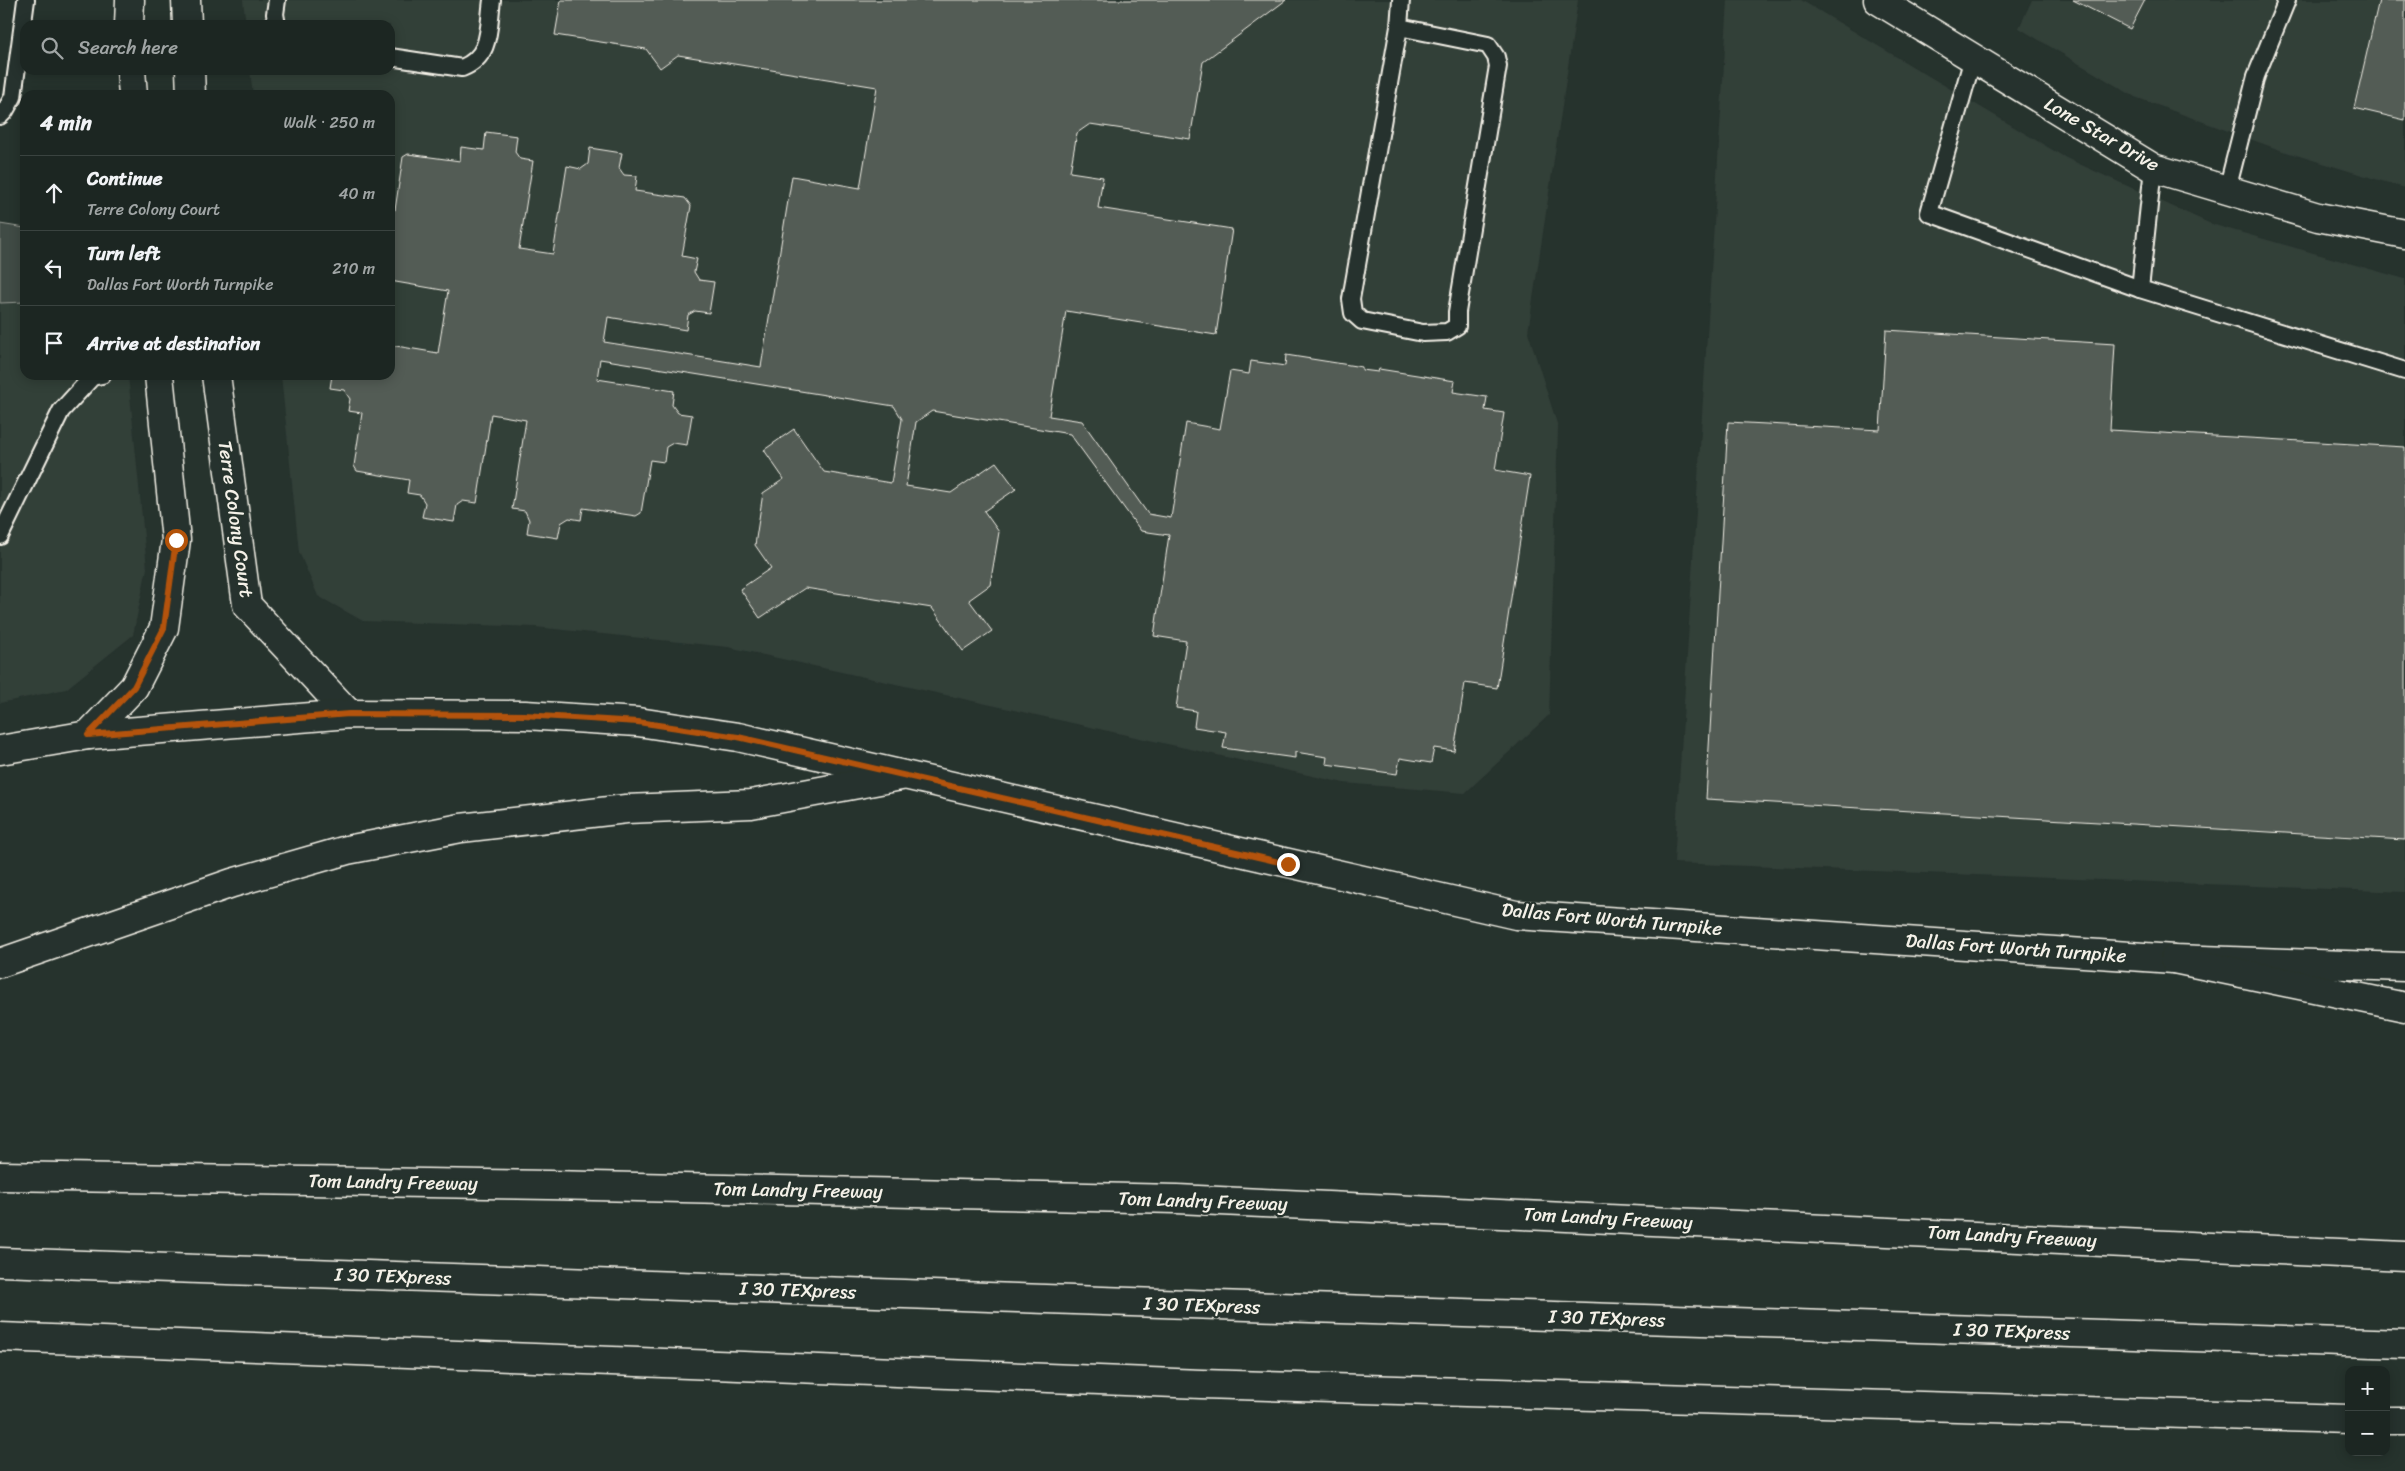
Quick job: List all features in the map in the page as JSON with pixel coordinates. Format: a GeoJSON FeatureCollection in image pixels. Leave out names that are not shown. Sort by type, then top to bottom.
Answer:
{"type":"FeatureCollection","features":[{"type":"Feature","properties":{"kind":"main road"},"geometry":{"type":"LineString","coordinates":[[130,0],[130,20]]}},
{"type":"Feature","properties":{"kind":"main road"},"geometry":{"type":"LineString","coordinates":[[186,0],[187,20]]}},
{"type":"Feature","properties":{"kind":"main road","name":"Lone Star Drive"},"geometry":{"type":"LineString","coordinates":[[1878,0],[2153,168],[2318,217],[2405,234]]}},
{"type":"Feature","properties":{"kind":"main road"},"geometry":{"type":"LineString","coordinates":[[131,75],[133,90]]}},
{"type":"Feature","properties":{"kind":"main road"},"geometry":{"type":"LineString","coordinates":[[190,75],[191,90]]}},
{"type":"Feature","properties":{"kind":"main road"},"geometry":{"type":"LineString","coordinates":[[88,735],[134,687],[164,628],[176,540],[160,380]]}},
{"type":"Feature","properties":{"kind":"main road","name":"Terre Colony Court"},"geometry":{"type":"LineString","coordinates":[[217,380],[247,605],[349,714]]}},
{"type":"Feature","properties":{"kind":"main road","name":"Dallas Fort Worth Turnpike"},"geometry":{"type":"LineString","coordinates":[[0,750],[88,735],[349,714],[524,715],[638,722],[738,737],[901,776],[1516,915],[2174,959],[2405,967]]}},
{"type":"Feature","properties":{"kind":"main road"},"geometry":{"type":"LineString","coordinates":[[0,963],[232,884],[347,850],[462,828],[626,809],[751,804],[901,776]]}},
{"type":"Feature","properties":{"kind":"main road"},"geometry":{"type":"LineString","coordinates":[[2174,959],[2405,1007]]}},
{"type":"Feature","properties":{"kind":"main road","name":"Tom Landry Freeway"},"geometry":{"type":"LineString","coordinates":[[0,1176],[549,1185],[1177,1199],[2405,1256]]}},
{"type":"Feature","properties":{"kind":"main road","name":"I 30 TEXpress"},"geometry":{"type":"LineString","coordinates":[[0,1262],[1217,1305],[2405,1344]]}},
{"type":"Feature","properties":{"kind":"main road"},"geometry":{"type":"LineString","coordinates":[[0,1337],[1200,1384],[2345,1419]]}},
{"type":"Feature","properties":{"kind":"main road"},"geometry":{"type":"LineString","coordinates":[[2390,1421],[2405,1421]]}},
{"type":"Feature","properties":{"kind":"lane"},"geometry":{"type":"LineString","coordinates":[[24,20],[26,0]]}},
{"type":"Feature","properties":{"kind":"lane"},"geometry":{"type":"LineString","coordinates":[[277,20],[278,0]]}},
{"type":"Feature","properties":{"kind":"lane"},"geometry":{"type":"LineString","coordinates":[[395,58],[462,68],[471,64],[479,58],[485,48],[492,0]]}},
{"type":"Feature","properties":{"kind":"lane"},"geometry":{"type":"LineString","coordinates":[[1400,26],[1488,45],[1496,57],[1498,66],[1457,312],[1457,326],[1448,332],[1423,333],[1362,321],[1353,313],[1351,299],[1400,26],[1401,0]]}},
{"type":"Feature","properties":{"kind":"lane"},"geometry":{"type":"LineString","coordinates":[[2228,190],[2256,76],[2287,0]]}},
{"type":"Feature","properties":{"kind":"lane"},"geometry":{"type":"LineString","coordinates":[[0,116],[14,97],[20,48]]}},
{"type":"Feature","properties":{"kind":"lane"},"geometry":{"type":"LineString","coordinates":[[1973,58],[1929,213],[2140,289],[2405,371]]}},
{"type":"Feature","properties":{"kind":"lane"},"geometry":{"type":"LineString","coordinates":[[2140,289],[2153,168]]}},
{"type":"Feature","properties":{"kind":"lane"},"geometry":{"type":"LineString","coordinates":[[0,536],[61,411],[89,380]]}},
{"type":"Feature","properties":{"kind":"shaded area"},"geometry":{"type":"Polygon","coordinates":[[[243,0],[1578,0],[1528,332],[1558,427],[1549,715],[1465,793],[1344,783],[728,647],[535,627],[363,621],[318,596],[299,552],[282,380],[395,380],[395,90],[252,90],[251,75],[395,75],[395,20],[245,20],[243,0]]]}},
{"type":"Feature","properties":{"kind":"shaded area"},"geometry":{"type":"Polygon","coordinates":[[[1728,0],[1801,0],[2066,158],[2211,224],[2405,279],[2405,892],[1674,863],[1728,0]]]}},
{"type":"Feature","properties":{"kind":"shaded area"},"geometry":{"type":"Polygon","coordinates":[[[2032,0],[2405,0],[2405,188],[2283,151],[2135,97],[2019,28],[2032,0]]]}},
{"type":"Feature","properties":{"kind":"shaded area"},"geometry":{"type":"Polygon","coordinates":[[[0,224],[20,227],[20,302],[0,303],[0,224]]]}},
{"type":"Feature","properties":{"kind":"shaded area"},"geometry":{"type":"Polygon","coordinates":[[[20,302],[20,380],[128,380],[147,568],[133,635],[66,689],[0,703],[0,303],[20,302]]]}},
{"type":"Feature","properties":{"kind":"building"},"geometry":{"type":"Polygon","coordinates":[[[561,0],[1286,0],[1203,62],[1190,139],[1090,124],[1077,133],[1070,172],[1103,177],[1098,208],[1232,229],[1216,335],[1066,311],[1049,416],[1082,421],[1148,514],[1171,518],[1186,423],[1220,429],[1230,371],[1249,374],[1251,361],[1285,366],[1286,355],[1362,367],[1362,370],[1378,372],[1379,369],[1455,381],[1453,392],[1487,397],[1485,410],[1504,413],[1495,470],[1530,476],[1497,688],[1465,683],[1454,751],[1434,748],[1431,763],[1400,758],[1397,774],[1326,764],[1327,757],[1295,752],[1295,758],[1223,748],[1226,732],[1194,727],[1196,711],[1176,708],[1186,641],[1154,636],[1169,535],[1141,531],[1070,434],[932,411],[916,422],[906,486],[951,493],[996,462],[1016,489],[984,511],[999,532],[990,585],[969,600],[992,631],[963,651],[932,608],[805,588],[760,618],[740,589],[771,568],[755,545],[763,493],[784,479],[764,450],[794,429],[824,472],[891,483],[902,419],[894,406],[600,359],[597,379],[674,391],[672,405],[678,413],[692,415],[687,445],[673,443],[666,447],[664,462],[650,460],[641,513],[636,516],[583,508],[581,520],[569,518],[561,523],[558,538],[527,533],[529,520],[525,511],[512,509],[526,420],[491,414],[477,503],[463,501],[457,505],[454,522],[422,517],[425,503],[420,495],[407,493],[409,480],[357,471],[354,466],[362,413],[348,411],[350,399],[344,390],[330,388],[331,380],[395,380],[395,346],[438,353],[448,291],[395,282],[395,210],[403,157],[408,154],[460,161],[461,147],[484,150],[486,132],[517,136],[515,152],[520,159],[533,161],[519,249],[553,254],[567,166],[581,169],[588,164],[590,148],[622,153],[619,168],[624,175],[637,176],[635,191],[685,198],[691,206],[682,256],[697,259],[694,272],[699,280],[714,282],[709,313],[695,311],[688,315],[686,330],[608,317],[604,342],[761,367],[792,176],[860,188],[877,87],[678,55],[660,68],[646,49],[555,35],[561,0]]]}},
{"type":"Feature","properties":{"kind":"building"},"geometry":{"type":"Polygon","coordinates":[[[2073,0],[2145,0],[2130,29],[2073,0]]]}},
{"type":"Feature","properties":{"kind":"building"},"geometry":{"type":"Polygon","coordinates":[[[2379,0],[2405,0],[2405,120],[2354,108],[2379,0]]]}},
{"type":"Feature","properties":{"kind":"building"},"geometry":{"type":"Polygon","coordinates":[[[1886,330],[2115,344],[2110,430],[2405,447],[2405,840],[1706,799],[1728,422],[1880,430],[1886,330]]]}},
{"type":"Feature","properties":{"kind":"route"},"geometry":{"type":"LineString","coordinates":[[176,540],[164,628],[134,687],[88,735],[349,714],[524,715],[638,722],[738,737],[1288,864]]}}]}
